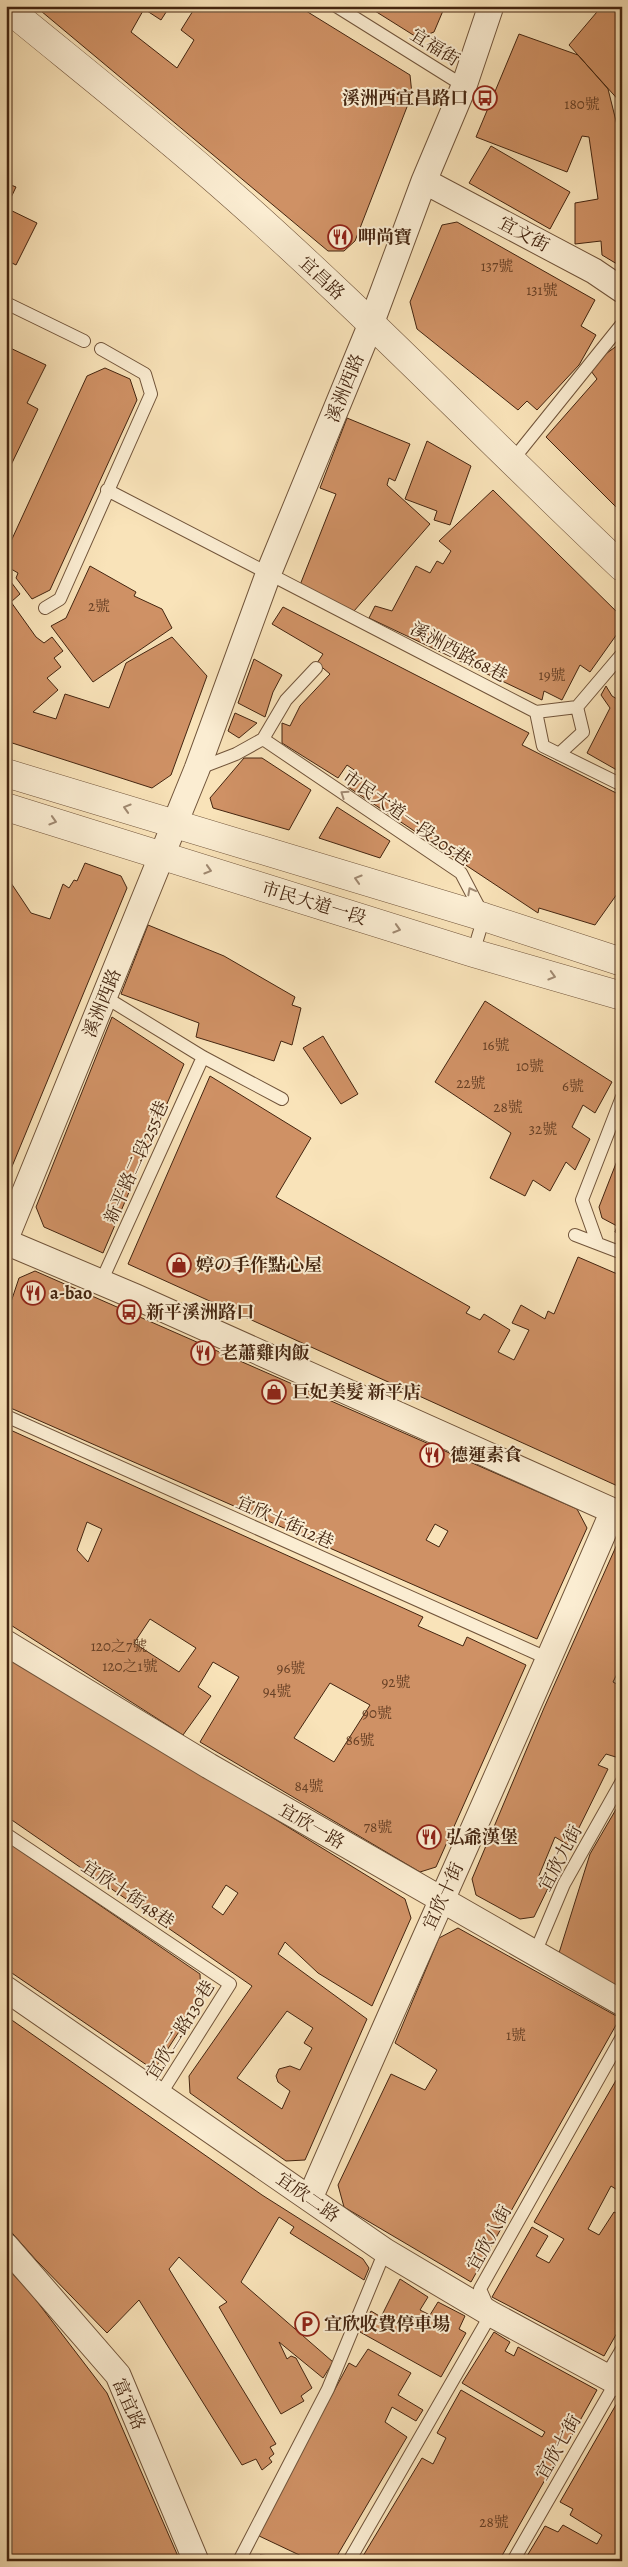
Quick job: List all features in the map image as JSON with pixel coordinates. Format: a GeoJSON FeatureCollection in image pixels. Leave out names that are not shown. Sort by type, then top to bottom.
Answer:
{"type":"FeatureCollection","features":[{"type":"Feature","properties":{"kind":"street","name":"溪洲西路"},"geometry":{"type":"LineString","coordinates":[[6,1238],[196,769],[269,572],[371,324],[424,181],[464,86],[491,6]]}},
{"type":"Feature","properties":{"kind":"street","name":"宜昌路"},"geometry":{"type":"LineString","coordinates":[[6,7],[207,172],[371,324],[511,462],[622,567]]}},
{"type":"Feature","properties":{"kind":"street","name":"宜文街"},"geometry":{"type":"LineString","coordinates":[[424,181],[594,271],[622,290]]}},
{"type":"Feature","properties":{"kind":"street","name":"市民大道一段"},"geometry":{"type":"LineString","coordinates":[[6,773],[174,822],[484,917],[622,962]]}},
{"type":"Feature","properties":{"kind":"street","name":"市民大道一段"},"geometry":{"type":"LineString","coordinates":[[6,807],[473,953],[622,996]]}},
{"type":"Feature","properties":{"kind":"street"},"geometry":{"type":"LineString","coordinates":[[6,1242],[101,1282],[617,1512]]}},
{"type":"Feature","properties":{"kind":"street","name":"宜欣十街"},"geometry":{"type":"LineString","coordinates":[[310,2198],[440,1901],[486,1805],[549,1659],[617,1512]]}},
{"type":"Feature","properties":{"kind":"street","name":"宜欣一路"},"geometry":{"type":"LineString","coordinates":[[6,1644],[200,1761],[440,1901],[622,2003]]}},
{"type":"Feature","properties":{"kind":"street","name":"宜欣二路"},"geometry":{"type":"LineString","coordinates":[[6,1989],[385,2251],[491,2314],[619,2384]]}},
{"type":"Feature","properties":{"kind":"street","name":"富宜路"},"geometry":{"type":"LineString","coordinates":[[6,2246],[118,2375],[196,2561]]}},
{"type":"Feature","properties":{"kind":"lane","name":"宜福街"},"geometry":{"type":"LineString","coordinates":[[336,6],[464,86]]}},
{"type":"Feature","properties":{"kind":"lane"},"geometry":{"type":"LineString","coordinates":[[6,303],[84,341]]}},
{"type":"Feature","properties":{"kind":"lane"},"geometry":{"type":"LineString","coordinates":[[511,462],[622,324]]}},
{"type":"Feature","properties":{"kind":"lane"},"geometry":{"type":"LineString","coordinates":[[45,608],[60,599],[151,394],[145,374],[101,349]]}},
{"type":"Feature","properties":{"kind":"lane","name":"溪洲西路68巷"},"geometry":{"type":"LineString","coordinates":[[107,490],[269,572],[536,712]]}},
{"type":"Feature","properties":{"kind":"lane"},"geometry":{"type":"LineString","coordinates":[[622,654],[577,707],[536,712],[543,746],[622,785]]}},
{"type":"Feature","properties":{"kind":"lane"},"geometry":{"type":"LineString","coordinates":[[196,769],[236,754],[263,740],[286,700],[316,668]]}},
{"type":"Feature","properties":{"kind":"lane"},"geometry":{"type":"LineString","coordinates":[[558,754],[583,732],[577,707]]}},
{"type":"Feature","properties":{"kind":"lane","name":"市民大道一段205巷"},"geometry":{"type":"LineString","coordinates":[[263,740],[461,873],[484,917]]}},
{"type":"Feature","properties":{"kind":"lane"},"geometry":{"type":"LineString","coordinates":[[473,953],[484,917]]}},
{"type":"Feature","properties":{"kind":"lane"},"geometry":{"type":"LineString","coordinates":[[105,997],[203,1057],[282,1098]]}},
{"type":"Feature","properties":{"kind":"lane","name":"新平路二段255巷"},"geometry":{"type":"LineString","coordinates":[[101,1282],[203,1057]]}},
{"type":"Feature","properties":{"kind":"lane"},"geometry":{"type":"LineString","coordinates":[[597,1242],[582,1200],[622,1097]]}},
{"type":"Feature","properties":{"kind":"lane"},"geometry":{"type":"LineString","coordinates":[[575,1235],[622,1253]]}},
{"type":"Feature","properties":{"kind":"lane","name":"宜欣十街12巷"},"geometry":{"type":"LineString","coordinates":[[6,1416],[549,1659]]}},
{"type":"Feature","properties":{"kind":"lane","name":"宜欣九街"},"geometry":{"type":"LineString","coordinates":[[535,1953],[564,1884],[622,1781]]}},
{"type":"Feature","properties":{"kind":"lane","name":"宜欣十街48巷"},"geometry":{"type":"LineString","coordinates":[[6,1834],[230,1984]]}},
{"type":"Feature","properties":{"kind":"lane","name":"宜欣二路130巷"},"geometry":{"type":"LineString","coordinates":[[160,2095],[230,1984]]}},
{"type":"Feature","properties":{"kind":"lane","name":"宜欣八街"},"geometry":{"type":"LineString","coordinates":[[491,2314],[480,2289],[622,2038]]}},
{"type":"Feature","properties":{"kind":"lane"},"geometry":{"type":"LineString","coordinates":[[239,2561],[328,2389],[385,2251]]}},
{"type":"Feature","properties":{"kind":"lane"},"geometry":{"type":"LineString","coordinates":[[349,2561],[491,2314]]}},
{"type":"Feature","properties":{"kind":"lane","name":"宜欣七街"},"geometry":{"type":"LineString","coordinates":[[512,2561],[619,2384],[612,2366],[622,2348]]}},
{"type":"Feature","properties":{"kind":"building"},"geometry":{"type":"Polygon","coordinates":[[[35,6],[170,6],[161,20],[144,9],[131,32],[177,68],[194,40],[181,30],[196,6],[298,6],[410,75],[412,94],[355,241],[344,251],[328,251],[35,6]]]}},
{"type":"Feature","properties":{"kind":"building"},"geometry":{"type":"Polygon","coordinates":[[[367,6],[445,6],[434,32],[418,38],[367,6]]]}},
{"type":"Feature","properties":{"kind":"building"},"geometry":{"type":"Polygon","coordinates":[[[602,6],[622,6],[622,104],[569,45],[602,6]]]}},
{"type":"Feature","properties":{"kind":"building"},"geometry":{"type":"Polygon","coordinates":[[[519,34],[578,55],[608,89],[622,145],[622,267],[602,255],[601,241],[575,244],[575,203],[598,199],[589,137],[582,136],[567,172],[476,137],[519,34]]]}},
{"type":"Feature","properties":{"kind":"building"},"geometry":{"type":"Polygon","coordinates":[[[491,146],[570,192],[550,229],[469,183],[491,146]]]}},
{"type":"Feature","properties":{"kind":"building"},"geometry":{"type":"Polygon","coordinates":[[[6,183],[16,187],[6,208],[6,183]]]}},
{"type":"Feature","properties":{"kind":"building"},"geometry":{"type":"Polygon","coordinates":[[[6,208],[37,223],[16,265],[6,260],[6,208]]]}},
{"type":"Feature","properties":{"kind":"building"},"geometry":{"type":"Polygon","coordinates":[[[457,222],[595,300],[581,326],[596,335],[579,365],[537,410],[527,401],[518,410],[417,329],[410,302],[442,225],[457,222]]]}},
{"type":"Feature","properties":{"kind":"building"},"geometry":{"type":"Polygon","coordinates":[[[622,342],[622,513],[546,437],[597,379],[588,367],[622,342]]]}},
{"type":"Feature","properties":{"kind":"building"},"geometry":{"type":"Polygon","coordinates":[[[6,346],[46,365],[27,403],[38,409],[11,465],[6,463],[6,346]]]}},
{"type":"Feature","properties":{"kind":"building"},"geometry":{"type":"Polygon","coordinates":[[[105,368],[130,379],[137,400],[50,590],[32,599],[16,578],[18,573],[6,566],[6,552],[87,376],[105,368]]]}},
{"type":"Feature","properties":{"kind":"building"},"geometry":{"type":"Polygon","coordinates":[[[347,418],[410,444],[395,481],[389,478],[387,485],[430,524],[354,611],[300,585],[336,494],[320,488],[347,418]]]}},
{"type":"Feature","properties":{"kind":"building"},"geometry":{"type":"Polygon","coordinates":[[[427,441],[471,466],[450,525],[434,520],[437,511],[405,499],[427,441]]]}},
{"type":"Feature","properties":{"kind":"building"},"geometry":{"type":"Polygon","coordinates":[[[493,490],[622,617],[622,627],[590,672],[580,665],[562,700],[544,691],[542,700],[369,618],[375,606],[392,611],[416,566],[430,573],[437,561],[443,564],[451,551],[439,541],[493,490]]]}},
{"type":"Feature","properties":{"kind":"building"},"geometry":{"type":"Polygon","coordinates":[[[90,566],[136,592],[134,596],[162,609],[172,628],[93,682],[51,626],[66,618],[90,566]]]}},
{"type":"Feature","properties":{"kind":"building"},"geometry":{"type":"Polygon","coordinates":[[[8,578],[20,594],[11,602],[36,637],[44,643],[52,637],[63,651],[54,658],[61,667],[47,678],[58,690],[33,712],[56,719],[65,694],[109,708],[126,663],[172,637],[207,676],[171,775],[152,788],[6,741],[8,578]]]}},
{"type":"Feature","properties":{"kind":"building"},"geometry":{"type":"Polygon","coordinates":[[[283,607],[529,733],[522,745],[622,796],[622,887],[595,925],[539,908],[538,913],[348,787],[357,772],[347,765],[338,778],[282,743],[282,723],[290,726],[300,706],[330,674],[317,663],[323,654],[272,624],[283,607]]]}},
{"type":"Feature","properties":{"kind":"building"},"geometry":{"type":"Polygon","coordinates":[[[254,659],[282,675],[273,692],[265,717],[238,703],[254,659]]]}},
{"type":"Feature","properties":{"kind":"building"},"geometry":{"type":"Polygon","coordinates":[[[606,686],[612,696],[622,702],[622,773],[587,753],[610,708],[601,695],[606,686]]]}},
{"type":"Feature","properties":{"kind":"building"},"geometry":{"type":"Polygon","coordinates":[[[235,713],[257,723],[239,738],[228,731],[235,713]]]}},
{"type":"Feature","properties":{"kind":"building"},"geometry":{"type":"Polygon","coordinates":[[[244,758],[262,758],[311,790],[289,830],[213,808],[210,798],[244,758]]]}},
{"type":"Feature","properties":{"kind":"building"},"geometry":{"type":"Polygon","coordinates":[[[337,807],[390,841],[380,858],[319,838],[337,807]]]}},
{"type":"Feature","properties":{"kind":"building"},"geometry":{"type":"Polygon","coordinates":[[[85,863],[121,876],[127,888],[6,1181],[6,880],[7,877],[31,913],[50,919],[63,884],[69,888],[74,880],[77,881],[85,863]]]}},
{"type":"Feature","properties":{"kind":"building"},"geometry":{"type":"Polygon","coordinates":[[[148,925],[224,956],[295,997],[292,1005],[301,1008],[292,1045],[281,1041],[274,1061],[196,1037],[199,1023],[121,994],[148,925]]]}},
{"type":"Feature","properties":{"kind":"building"},"geometry":{"type":"Polygon","coordinates":[[[485,1001],[612,1082],[595,1113],[583,1105],[572,1127],[590,1139],[575,1170],[566,1162],[550,1191],[533,1180],[525,1196],[490,1178],[511,1133],[435,1082],[485,1001]]]}},
{"type":"Feature","properties":{"kind":"building"},"geometry":{"type":"Polygon","coordinates":[[[112,1017],[184,1064],[103,1253],[44,1227],[36,1207],[112,1017]]]}},
{"type":"Feature","properties":{"kind":"building"},"geometry":{"type":"Polygon","coordinates":[[[323,1036],[358,1094],[341,1104],[303,1048],[323,1036]]]}},
{"type":"Feature","properties":{"kind":"building"},"geometry":{"type":"Polygon","coordinates":[[[210,1076],[311,1138],[276,1197],[470,1307],[466,1313],[480,1320],[484,1314],[510,1330],[498,1352],[514,1360],[529,1330],[512,1323],[521,1305],[545,1319],[548,1311],[554,1314],[578,1257],[622,1276],[622,1488],[128,1264],[210,1076]]]}},
{"type":"Feature","properties":{"kind":"building"},"geometry":{"type":"Polygon","coordinates":[[[622,1148],[622,1235],[615,1232],[617,1226],[602,1218],[599,1207],[622,1148]]]}},
{"type":"Feature","properties":{"kind":"building"},"geometry":{"type":"Polygon","coordinates":[[[35,1271],[577,1509],[587,1528],[537,1639],[6,1406],[6,1317],[19,1278],[35,1271]],[[435,1524],[426,1540],[439,1547],[448,1531],[435,1524]]]}},
{"type":"Feature","properties":{"kind":"building"},"geometry":{"type":"Polygon","coordinates":[[[6,1428],[423,1617],[418,1626],[463,1646],[467,1637],[526,1665],[436,1867],[420,1872],[200,1742],[239,1677],[213,1662],[198,1687],[211,1696],[183,1735],[6,1622],[6,1428]],[[87,1522],[77,1550],[88,1562],[102,1529],[87,1522]],[[150,1619],[134,1643],[179,1672],[196,1648],[150,1619]],[[330,1683],[294,1738],[334,1762],[370,1705],[330,1683]]]}},
{"type":"Feature","properties":{"kind":"building"},"geometry":{"type":"Polygon","coordinates":[[[622,1541],[622,1674],[618,1672],[613,1682],[622,1687],[622,1753],[619,1758],[606,1754],[598,1765],[608,1769],[570,1846],[555,1837],[538,1878],[550,1884],[534,1917],[520,1919],[476,1895],[472,1879],[544,1708],[618,1542],[622,1541]]]}},
{"type":"Feature","properties":{"kind":"building"},"geometry":{"type":"Polygon","coordinates":[[[6,1654],[405,1899],[411,1918],[372,2006],[318,1973],[285,1942],[278,1954],[367,2019],[305,2160],[286,2161],[190,2093],[189,2076],[252,1986],[6,1816],[6,1654]],[[226,1885],[212,1907],[223,1915],[238,1893],[226,1885]],[[287,2011],[237,2078],[282,2109],[290,2091],[278,2082],[276,2076],[279,2069],[290,2066],[300,2070],[312,2048],[304,2043],[313,2028],[287,2011]]]}},
{"type":"Feature","properties":{"kind":"building"},"geometry":{"type":"Polygon","coordinates":[[[622,1799],[622,1990],[559,1953],[590,1854],[622,1799]]]}},
{"type":"Feature","properties":{"kind":"building"},"geometry":{"type":"Polygon","coordinates":[[[6,1841],[200,1974],[201,1998],[154,2070],[6,1969],[6,1841]]]}},
{"type":"Feature","properties":{"kind":"building"},"geometry":{"type":"Polygon","coordinates":[[[458,1928],[620,2018],[471,2282],[344,2207],[338,2185],[391,2074],[425,2090],[437,2070],[395,2043],[439,1938],[458,1928]]]}},
{"type":"Feature","properties":{"kind":"building"},"geometry":{"type":"Polygon","coordinates":[[[6,2016],[262,2195],[363,2259],[369,2268],[364,2280],[290,2233],[294,2227],[279,2217],[241,2282],[333,2362],[323,2378],[279,2342],[287,2359],[291,2356],[296,2358],[312,2388],[301,2396],[304,2401],[281,2414],[219,2307],[227,2302],[179,2257],[169,2269],[276,2444],[270,2447],[274,2454],[269,2458],[272,2462],[262,2470],[256,2459],[242,2465],[139,2300],[107,2333],[36,2260],[6,2226],[6,2016]]]}},
{"type":"Feature","properties":{"kind":"building"},"geometry":{"type":"Polygon","coordinates":[[[622,2070],[622,2193],[611,2186],[588,2229],[599,2235],[614,2212],[622,2216],[622,2324],[604,2356],[492,2297],[532,2227],[548,2236],[536,2256],[549,2263],[564,2239],[534,2222],[622,2070]]]}},
{"type":"Feature","properties":{"kind":"building"},"geometry":{"type":"Polygon","coordinates":[[[6,2267],[29,2291],[107,2393],[180,2561],[6,2561],[6,2267]]]}},
{"type":"Feature","properties":{"kind":"building"},"geometry":{"type":"Polygon","coordinates":[[[400,2279],[428,2297],[420,2310],[430,2315],[438,2302],[465,2316],[459,2329],[466,2333],[441,2377],[360,2332],[371,2311],[381,2317],[400,2279]]]}},
{"type":"Feature","properties":{"kind":"building"},"geometry":{"type":"Polygon","coordinates":[[[494,2332],[510,2342],[505,2351],[514,2356],[518,2347],[597,2390],[567,2444],[558,2440],[552,2452],[559,2455],[499,2561],[360,2561],[422,2458],[433,2464],[446,2438],[437,2433],[461,2390],[542,2437],[545,2432],[462,2383],[494,2332]]]}},
{"type":"Feature","properties":{"kind":"building"},"geometry":{"type":"Polygon","coordinates":[[[368,2349],[411,2373],[398,2395],[423,2410],[416,2421],[392,2407],[385,2422],[407,2437],[334,2561],[312,2561],[257,2535],[349,2363],[356,2367],[368,2349]]]}},
{"type":"Feature","properties":{"kind":"building"},"geometry":{"type":"Polygon","coordinates":[[[617,2403],[622,2406],[622,2561],[524,2561],[545,2526],[558,2532],[563,2525],[597,2544],[602,2535],[570,2515],[573,2509],[560,2502],[617,2403]]]}},
{"type":"Feature","properties":{"kind":"building"},"geometry":{"type":"Polygon","coordinates":[[[260,2555],[303,2559],[306,2561],[259,2561],[260,2555]]]}},
{"type":"Feature","properties":{"kind":"place","name":"溪洲西宜昌路口"},"geometry":{"type":"Point","coordinates":[485,98]}},
{"type":"Feature","properties":{"kind":"place","name":"呷尚寶"},"geometry":{"type":"Point","coordinates":[340,237]}},
{"type":"Feature","properties":{"kind":"place","name":"婷の手作點心屋"},"geometry":{"type":"Point","coordinates":[179,1265]}},
{"type":"Feature","properties":{"kind":"place","name":"a-bao"},"geometry":{"type":"Point","coordinates":[33,1293]}},
{"type":"Feature","properties":{"kind":"place","name":"新平溪洲路口"},"geometry":{"type":"Point","coordinates":[129,1312]}},
{"type":"Feature","properties":{"kind":"place","name":"老蕭雞肉飯"},"geometry":{"type":"Point","coordinates":[203,1353]}},
{"type":"Feature","properties":{"kind":"place","name":"巨妃美髮 新平店"},"geometry":{"type":"Point","coordinates":[274,1392]}},
{"type":"Feature","properties":{"kind":"place","name":"德運素食"},"geometry":{"type":"Point","coordinates":[432,1455]}},
{"type":"Feature","properties":{"kind":"place","name":"弘爺漢堡"},"geometry":{"type":"Point","coordinates":[429,1837]}},
{"type":"Feature","properties":{"kind":"place","name":"宜欣收費停車場"},"geometry":{"type":"Point","coordinates":[307,2324]}}]}
